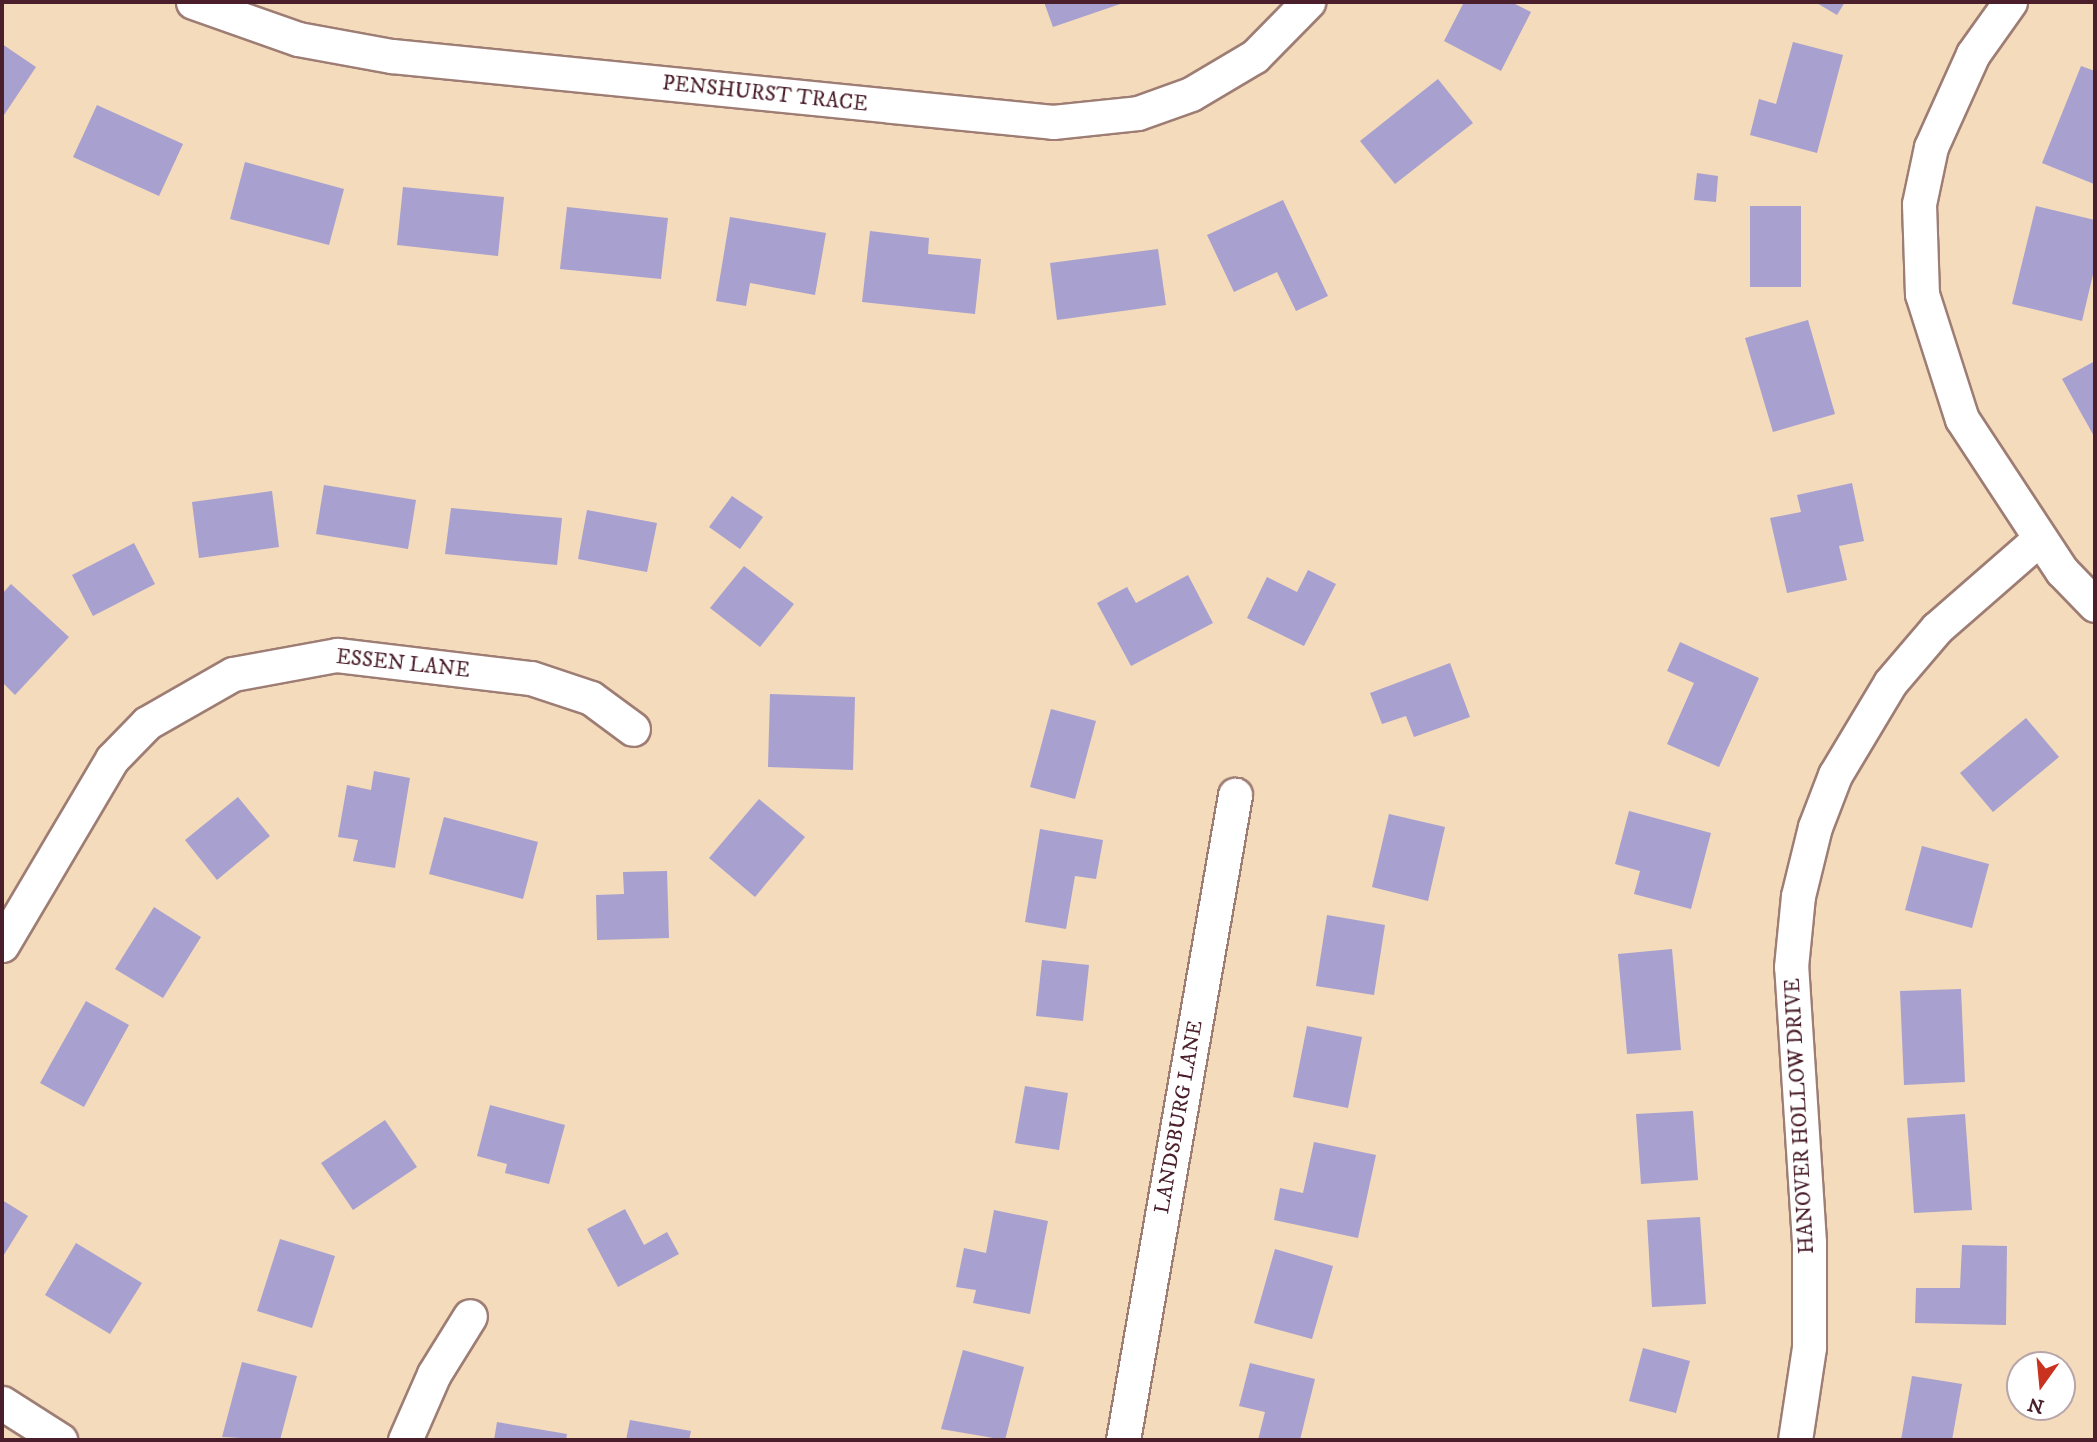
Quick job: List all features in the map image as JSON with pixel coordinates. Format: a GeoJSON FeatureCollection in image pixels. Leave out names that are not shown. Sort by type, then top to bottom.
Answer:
{"type":"FeatureCollection","features":[{"type":"Feature","properties":{"kind":"street","name":"PENSHURST TRACE"},"geometry":{"type":"LineString","coordinates":[[193,2],[298,39],[392,56],[1063,122],[1138,113],[1200,90],[1255,55],[1308,2]]}},
{"type":"Feature","properties":{"kind":"street"},"geometry":{"type":"LineString","coordinates":[[2010,2],[1973,54],[1931,147],[1919,204],[1918,263],[1928,327],[1962,419],[2039,539],[2095,605]]}},
{"type":"Feature","properties":{"kind":"street","name":"HANOVER HOLLOW DRIVE"},"geometry":{"type":"LineString","coordinates":[[1795,1440],[1809,1347],[1809,1242],[1791,967],[1798,896],[1815,827],[1835,775],[1890,683],[1937,628],[2039,539]]}},
{"type":"Feature","properties":{"kind":"street","name":"ESSEN LANE"},"geometry":{"type":"LineString","coordinates":[[2,945],[112,760],[157,716],[233,674],[284,660],[337,655],[531,678],[591,698],[633,729]]}},
{"type":"Feature","properties":{"kind":"street","name":"LANDSBURG LANE"},"geometry":{"type":"LineString","coordinates":[[1123,1440],[1234,795]]}},
{"type":"Feature","properties":{"kind":"street"},"geometry":{"type":"LineString","coordinates":[[405,1440],[434,1374],[470,1316]]}},
{"type":"Feature","properties":{"kind":"street"},"geometry":{"type":"LineString","coordinates":[[2,1403],[60,1440]]}},
{"type":"Feature","properties":{"kind":"building"},"geometry":{"type":"Polygon","coordinates":[[[1044,2],[1126,2],[1053,27],[1044,2]]]}},
{"type":"Feature","properties":{"kind":"building"},"geometry":{"type":"Polygon","coordinates":[[[1464,2],[1511,2],[1531,12],[1501,71],[1444,41],[1464,2]]]}},
{"type":"Feature","properties":{"kind":"building"},"geometry":{"type":"Polygon","coordinates":[[[1815,2],[1845,2],[1837,15],[1815,2]]]}},
{"type":"Feature","properties":{"kind":"building"},"geometry":{"type":"Polygon","coordinates":[[[1793,42],[1843,55],[1817,153],[1750,135],[1759,99],[1776,104],[1793,42]]]}},
{"type":"Feature","properties":{"kind":"building"},"geometry":{"type":"Polygon","coordinates":[[[2,44],[36,67],[2,118],[2,44]]]}},
{"type":"Feature","properties":{"kind":"building"},"geometry":{"type":"Polygon","coordinates":[[[2081,66],[2095,71],[2094,184],[2042,163],[2081,66]]]}},
{"type":"Feature","properties":{"kind":"building"},"geometry":{"type":"Polygon","coordinates":[[[1438,79],[1473,123],[1395,184],[1360,141],[1438,79]]]}},
{"type":"Feature","properties":{"kind":"building"},"geometry":{"type":"Polygon","coordinates":[[[97,105],[183,144],[159,196],[73,157],[97,105]]]}},
{"type":"Feature","properties":{"kind":"building"},"geometry":{"type":"Polygon","coordinates":[[[245,162],[344,189],[329,245],[230,219],[245,162]]]}},
{"type":"Feature","properties":{"kind":"building"},"geometry":{"type":"Polygon","coordinates":[[[1697,173],[1718,176],[1716,202],[1694,200],[1697,173]]]}},
{"type":"Feature","properties":{"kind":"building"},"geometry":{"type":"Polygon","coordinates":[[[403,187],[504,197],[498,256],[397,245],[403,187]]]}},
{"type":"Feature","properties":{"kind":"building"},"geometry":{"type":"Polygon","coordinates":[[[1283,200],[1328,296],[1296,311],[1277,272],[1234,292],[1207,235],[1283,200]]]}},
{"type":"Feature","properties":{"kind":"building"},"geometry":{"type":"Polygon","coordinates":[[[1750,206],[1801,206],[1801,287],[1750,287],[1750,206]]]}},
{"type":"Feature","properties":{"kind":"building"},"geometry":{"type":"Polygon","coordinates":[[[2036,206],[2095,220],[2095,266],[2082,321],[2012,304],[2036,206]]]}},
{"type":"Feature","properties":{"kind":"building"},"geometry":{"type":"Polygon","coordinates":[[[567,207],[668,218],[661,279],[560,269],[567,207]]]}},
{"type":"Feature","properties":{"kind":"building"},"geometry":{"type":"Polygon","coordinates":[[[730,217],[826,233],[815,295],[750,283],[746,306],[716,301],[730,217]]]}},
{"type":"Feature","properties":{"kind":"building"},"geometry":{"type":"Polygon","coordinates":[[[870,231],[929,238],[928,254],[981,259],[975,314],[862,302],[870,231]]]}},
{"type":"Feature","properties":{"kind":"building"},"geometry":{"type":"Polygon","coordinates":[[[1158,249],[1166,305],[1057,320],[1050,263],[1158,249]]]}},
{"type":"Feature","properties":{"kind":"building"},"geometry":{"type":"Polygon","coordinates":[[[1808,320],[1835,414],[1773,432],[1745,338],[1808,320]]]}},
{"type":"Feature","properties":{"kind":"building"},"geometry":{"type":"Polygon","coordinates":[[[2095,361],[2095,438],[2062,379],[2095,361]]]}},
{"type":"Feature","properties":{"kind":"building"},"geometry":{"type":"Polygon","coordinates":[[[1852,483],[1864,541],[1839,546],[1847,580],[1787,593],[1770,518],[1801,512],[1797,495],[1852,483]]]}},
{"type":"Feature","properties":{"kind":"building"},"geometry":{"type":"Polygon","coordinates":[[[324,485],[416,500],[408,549],[316,534],[324,485]]]}},
{"type":"Feature","properties":{"kind":"building"},"geometry":{"type":"Polygon","coordinates":[[[272,491],[279,547],[199,558],[192,502],[272,491]]]}},
{"type":"Feature","properties":{"kind":"building"},"geometry":{"type":"Polygon","coordinates":[[[732,496],[763,517],[740,549],[709,527],[732,496]]]}},
{"type":"Feature","properties":{"kind":"building"},"geometry":{"type":"Polygon","coordinates":[[[451,508],[562,518],[557,565],[445,554],[451,508]]]}},
{"type":"Feature","properties":{"kind":"building"},"geometry":{"type":"Polygon","coordinates":[[[587,510],[657,523],[647,572],[578,559],[587,510]]]}},
{"type":"Feature","properties":{"kind":"building"},"geometry":{"type":"Polygon","coordinates":[[[134,543],[155,584],[93,616],[72,575],[134,543]]]}},
{"type":"Feature","properties":{"kind":"building"},"geometry":{"type":"Polygon","coordinates":[[[744,566],[794,604],[760,647],[710,608],[744,566]]]}},
{"type":"Feature","properties":{"kind":"building"},"geometry":{"type":"Polygon","coordinates":[[[1308,570],[1336,584],[1304,646],[1247,618],[1267,577],[1297,592],[1308,570]]]}},
{"type":"Feature","properties":{"kind":"building"},"geometry":{"type":"Polygon","coordinates":[[[1188,575],[1213,623],[1131,666],[1097,603],[1127,587],[1136,603],[1188,575]]]}},
{"type":"Feature","properties":{"kind":"building"},"geometry":{"type":"Polygon","coordinates":[[[11,584],[69,637],[15,695],[2,682],[2,594],[11,584]]]}},
{"type":"Feature","properties":{"kind":"building"},"geometry":{"type":"Polygon","coordinates":[[[1680,642],[1759,678],[1719,767],[1667,744],[1694,683],[1667,671],[1680,642]]]}},
{"type":"Feature","properties":{"kind":"building"},"geometry":{"type":"Polygon","coordinates":[[[1450,663],[1470,717],[1414,737],[1406,716],[1382,724],[1370,693],[1450,663]]]}},
{"type":"Feature","properties":{"kind":"building"},"geometry":{"type":"Polygon","coordinates":[[[770,694],[855,697],[853,770],[768,767],[770,694]]]}},
{"type":"Feature","properties":{"kind":"building"},"geometry":{"type":"Polygon","coordinates":[[[1051,709],[1096,721],[1075,799],[1030,787],[1051,709]]]}},
{"type":"Feature","properties":{"kind":"building"},"geometry":{"type":"Polygon","coordinates":[[[2026,718],[2059,757],[1993,812],[1960,773],[2026,718]]]}},
{"type":"Feature","properties":{"kind":"building"},"geometry":{"type":"Polygon","coordinates":[[[374,771],[410,778],[395,868],[353,861],[358,840],[338,837],[347,785],[371,790],[374,771]]]}},
{"type":"Feature","properties":{"kind":"building"},"geometry":{"type":"Polygon","coordinates":[[[238,797],[270,836],[217,880],[185,840],[238,797]]]}},
{"type":"Feature","properties":{"kind":"building"},"geometry":{"type":"Polygon","coordinates":[[[759,799],[805,837],[755,897],[709,858],[759,799]]]}},
{"type":"Feature","properties":{"kind":"building"},"geometry":{"type":"Polygon","coordinates":[[[1629,811],[1711,833],[1691,909],[1634,894],[1640,871],[1615,864],[1629,811]]]}},
{"type":"Feature","properties":{"kind":"building"},"geometry":{"type":"Polygon","coordinates":[[[1389,814],[1445,827],[1428,901],[1372,887],[1389,814]]]}},
{"type":"Feature","properties":{"kind":"building"},"geometry":{"type":"Polygon","coordinates":[[[444,817],[538,842],[523,899],[429,874],[444,817]]]}},
{"type":"Feature","properties":{"kind":"building"},"geometry":{"type":"Polygon","coordinates":[[[1040,829],[1103,840],[1096,879],[1075,876],[1066,929],[1025,922],[1040,829]]]}},
{"type":"Feature","properties":{"kind":"building"},"geometry":{"type":"Polygon","coordinates":[[[1922,846],[1989,864],[1972,928],[1905,910],[1922,846]]]}},
{"type":"Feature","properties":{"kind":"building"},"geometry":{"type":"Polygon","coordinates":[[[667,871],[669,938],[597,940],[596,895],[624,894],[623,872],[667,871]]]}},
{"type":"Feature","properties":{"kind":"building"},"geometry":{"type":"Polygon","coordinates":[[[154,907],[201,937],[163,998],[115,969],[154,907]]]}},
{"type":"Feature","properties":{"kind":"building"},"geometry":{"type":"Polygon","coordinates":[[[1327,915],[1385,925],[1374,995],[1316,986],[1327,915]]]}},
{"type":"Feature","properties":{"kind":"building"},"geometry":{"type":"Polygon","coordinates":[[[1672,949],[1681,1050],[1627,1054],[1618,954],[1672,949]]]}},
{"type":"Feature","properties":{"kind":"building"},"geometry":{"type":"Polygon","coordinates":[[[1042,960],[1089,965],[1083,1021],[1036,1016],[1042,960]]]}},
{"type":"Feature","properties":{"kind":"building"},"geometry":{"type":"Polygon","coordinates":[[[1961,989],[1965,1082],[1904,1085],[1900,991],[1961,989]]]}},
{"type":"Feature","properties":{"kind":"building"},"geometry":{"type":"Polygon","coordinates":[[[86,1001],[129,1025],[84,1107],[40,1083],[86,1001]]]}},
{"type":"Feature","properties":{"kind":"building"},"geometry":{"type":"Polygon","coordinates":[[[1307,1026],[1362,1037],[1348,1108],[1293,1097],[1307,1026]]]}},
{"type":"Feature","properties":{"kind":"building"},"geometry":{"type":"Polygon","coordinates":[[[1025,1086],[1068,1093],[1059,1150],[1015,1143],[1025,1086]]]}},
{"type":"Feature","properties":{"kind":"building"},"geometry":{"type":"Polygon","coordinates":[[[490,1105],[565,1125],[549,1184],[505,1173],[507,1164],[477,1156],[490,1105]]]}},
{"type":"Feature","properties":{"kind":"building"},"geometry":{"type":"Polygon","coordinates":[[[1693,1111],[1698,1180],[1641,1184],[1636,1114],[1693,1111]]]}},
{"type":"Feature","properties":{"kind":"building"},"geometry":{"type":"Polygon","coordinates":[[[1965,1114],[1972,1210],[1914,1213],[1907,1118],[1965,1114]]]}},
{"type":"Feature","properties":{"kind":"building"},"geometry":{"type":"Polygon","coordinates":[[[385,1120],[417,1167],[353,1210],[321,1163],[385,1120]]]}},
{"type":"Feature","properties":{"kind":"building"},"geometry":{"type":"Polygon","coordinates":[[[1314,1142],[1376,1155],[1358,1238],[1274,1220],[1280,1188],[1303,1193],[1314,1142]]]}},
{"type":"Feature","properties":{"kind":"building"},"geometry":{"type":"Polygon","coordinates":[[[2,1200],[28,1216],[2,1258],[2,1200]]]}},
{"type":"Feature","properties":{"kind":"building"},"geometry":{"type":"Polygon","coordinates":[[[625,1209],[644,1245],[667,1232],[679,1254],[618,1287],[587,1229],[625,1209]]]}},
{"type":"Feature","properties":{"kind":"building"},"geometry":{"type":"Polygon","coordinates":[[[994,1210],[1048,1221],[1030,1314],[973,1303],[976,1290],[956,1287],[964,1248],[986,1253],[994,1210]]]}},
{"type":"Feature","properties":{"kind":"building"},"geometry":{"type":"Polygon","coordinates":[[[1700,1217],[1706,1304],[1652,1307],[1647,1220],[1700,1217]]]}},
{"type":"Feature","properties":{"kind":"building"},"geometry":{"type":"Polygon","coordinates":[[[280,1239],[335,1256],[312,1328],[257,1311],[280,1239]]]}},
{"type":"Feature","properties":{"kind":"building"},"geometry":{"type":"Polygon","coordinates":[[[76,1243],[142,1283],[110,1334],[45,1295],[76,1243]]]}},
{"type":"Feature","properties":{"kind":"building"},"geometry":{"type":"Polygon","coordinates":[[[1962,1245],[2007,1246],[2006,1325],[1915,1323],[1916,1288],[1960,1288],[1962,1245]]]}},
{"type":"Feature","properties":{"kind":"building"},"geometry":{"type":"Polygon","coordinates":[[[1275,1249],[1333,1266],[1312,1339],[1254,1323],[1275,1249]]]}},
{"type":"Feature","properties":{"kind":"building"},"geometry":{"type":"Polygon","coordinates":[[[1643,1348],[1690,1361],[1676,1413],[1629,1401],[1643,1348]]]}},
{"type":"Feature","properties":{"kind":"building"},"geometry":{"type":"Polygon","coordinates":[[[963,1350],[1024,1367],[1005,1440],[941,1429],[963,1350]]]}},
{"type":"Feature","properties":{"kind":"building"},"geometry":{"type":"Polygon","coordinates":[[[242,1362],[297,1376],[280,1440],[222,1437],[242,1362]]]}},
{"type":"Feature","properties":{"kind":"building"},"geometry":{"type":"Polygon","coordinates":[[[1250,1363],[1315,1379],[1300,1440],[1258,1440],[1265,1412],[1239,1406],[1250,1363]]]}},
{"type":"Feature","properties":{"kind":"building"},"geometry":{"type":"Polygon","coordinates":[[[1912,1376],[1962,1384],[1952,1440],[1901,1440],[1912,1376]]]}},
{"type":"Feature","properties":{"kind":"building"},"geometry":{"type":"Polygon","coordinates":[[[630,1420],[691,1431],[689,1440],[626,1440],[630,1420]]]}},
{"type":"Feature","properties":{"kind":"building"},"geometry":{"type":"Polygon","coordinates":[[[497,1422],[567,1434],[566,1440],[494,1440],[497,1422]]]}}]}
